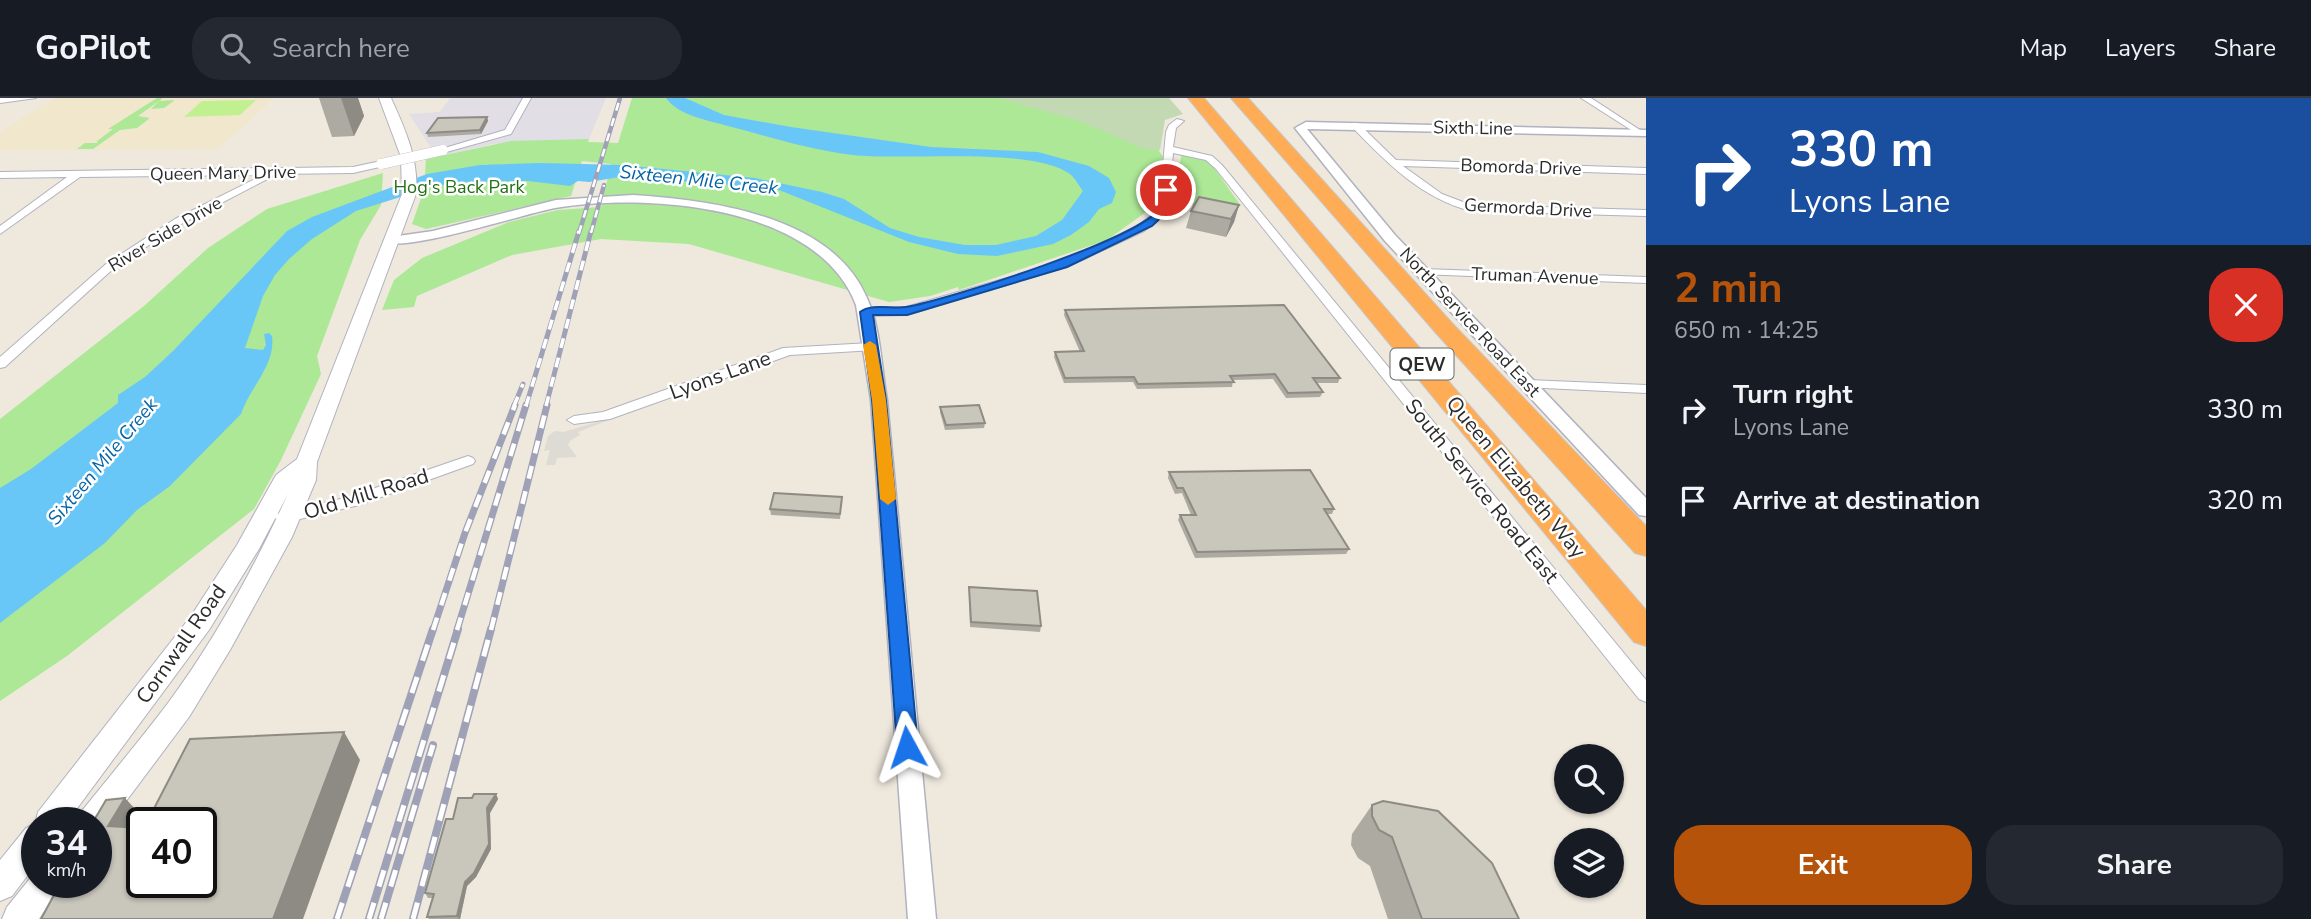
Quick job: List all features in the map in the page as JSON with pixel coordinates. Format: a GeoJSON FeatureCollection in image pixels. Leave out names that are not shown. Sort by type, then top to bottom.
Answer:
{"type":"FeatureCollection","features":[{"type":"Feature","properties":{"kind":"highway","name":"Queen Elizabeth Way"},"geometry":{"type":"LineString","coordinates":[[1196,98],[1646,633]]}},
{"type":"Feature","properties":{"kind":"highway","name":"Queen Elizabeth Way"},"geometry":{"type":"LineString","coordinates":[[1239,98],[1444,328],[1646,545]]}},
{"type":"Feature","properties":{"kind":"main road","name":"Cornwall Road"},"geometry":{"type":"LineString","coordinates":[[104,807],[165,728],[221,643],[289,517],[305,480],[306,462],[409,194],[410,165],[385,98]]}},
{"type":"Feature","properties":{"kind":"main road","name":"Cornwall Road"},"geometry":{"type":"LineString","coordinates":[[61,807],[121,731],[200,622],[263,521],[284,480],[306,462]]}},
{"type":"Feature","properties":{"kind":"main road"},"geometry":{"type":"LineString","coordinates":[[121,731],[165,728]]}},
{"type":"Feature","properties":{"kind":"main road"},"geometry":{"type":"LineString","coordinates":[[0,885],[21,858]]}},
{"type":"Feature","properties":{"kind":"main road"},"geometry":{"type":"LineString","coordinates":[[19,919],[35,898]]}},
{"type":"Feature","properties":{"kind":"street"},"geometry":{"type":"LineString","coordinates":[[0,100],[32,98]]}},
{"type":"Feature","properties":{"kind":"street","name":"Queen Mary Drive"},"geometry":{"type":"LineString","coordinates":[[0,175],[353,170],[505,134],[512,128],[527,98]]}},
{"type":"Feature","properties":{"kind":"street"},"geometry":{"type":"LineString","coordinates":[[1585,98],[1645,134]]}},
{"type":"Feature","properties":{"kind":"street"},"geometry":{"type":"LineString","coordinates":[[866,312],[907,311],[1063,265],[1140,229],[1164,210],[1172,127],[1180,121]]}},
{"type":"Feature","properties":{"kind":"street","name":"Sixth Line"},"geometry":{"type":"LineString","coordinates":[[1300,128],[1306,125],[1355,125],[1645,134]]}},
{"type":"Feature","properties":{"kind":"street","name":"Germorda Drive"},"geometry":{"type":"LineString","coordinates":[[1355,125],[1436,198],[1456,205],[1471,208],[1646,213]]}},
{"type":"Feature","properties":{"kind":"street","name":"North Service Road East"},"geometry":{"type":"LineString","coordinates":[[1300,128],[1390,238],[1646,510]]}},
{"type":"Feature","properties":{"kind":"street","name":"South Service Road East"},"geometry":{"type":"LineString","coordinates":[[1169,149],[1209,158],[1219,167],[1646,694]]}},
{"type":"Feature","properties":{"kind":"street","name":"Bomorda Drive"},"geometry":{"type":"LineString","coordinates":[[1395,163],[1646,171]]}},
{"type":"Feature","properties":{"kind":"street","name":"River Side Drive"},"geometry":{"type":"LineString","coordinates":[[0,364],[110,266],[179,221],[275,172]]}},
{"type":"Feature","properties":{"kind":"street"},"geometry":{"type":"LineString","coordinates":[[0,231],[76,174]]}},
{"type":"Feature","properties":{"kind":"street"},"geometry":{"type":"LineString","coordinates":[[394,233],[417,239],[554,204],[592,199],[665,199],[716,208],[772,225],[814,247],[856,289],[866,312],[883,438],[922,919]]}},
{"type":"Feature","properties":{"kind":"street","name":"Truman Avenue"},"geometry":{"type":"LineString","coordinates":[[1424,272],[1646,280]]}},
{"type":"Feature","properties":{"kind":"street","name":"Lyons Lane"},"geometry":{"type":"LineString","coordinates":[[574,420],[605,416],[788,351],[870,347]]}},
{"type":"Feature","properties":{"kind":"street"},"geometry":{"type":"LineString","coordinates":[[1528,384],[1646,389]]}},
{"type":"Feature","properties":{"kind":"street","name":"Old Mill Road"},"geometry":{"type":"LineString","coordinates":[[263,521],[353,501],[468,461]]}},
{"type":"Feature","properties":{"kind":"shaded area"},"geometry":{"type":"Polygon","coordinates":[[[55,98],[274,98],[218,149],[0,151],[0,132],[55,98]]]}},
{"type":"Feature","properties":{"kind":"shaded area"},"geometry":{"type":"Polygon","coordinates":[[[450,98],[606,98],[589,139],[493,144],[437,157],[409,114],[440,112],[450,98]]]}},
{"type":"Feature","properties":{"kind":"shaded area"},"geometry":{"type":"Polygon","coordinates":[[[630,412],[578,432],[580,435],[568,445],[577,457],[557,458],[555,465],[546,465],[550,450],[544,451],[548,436],[555,431],[564,432],[630,412]]]}},
{"type":"Feature","properties":{"kind":"green space"},"geometry":{"type":"Polygon","coordinates":[[[157,98],[162,98],[160,101],[175,100],[164,108],[151,109],[159,101],[138,116],[150,118],[137,128],[120,130],[93,149],[77,149],[85,143],[99,143],[96,142],[113,129],[108,129],[157,98]]]}},
{"type":"Feature","properties":{"kind":"green space","name":"Hog's Back Park"},"geometry":{"type":"Polygon","coordinates":[[[632,98],[1167,98],[1153,141],[1163,157],[1146,212],[1107,240],[959,290],[958,287],[930,296],[889,302],[689,244],[601,239],[512,255],[417,296],[414,307],[382,310],[394,280],[422,258],[509,222],[558,210],[601,207],[611,164],[582,161],[571,196],[426,229],[412,224],[424,190],[426,159],[511,141],[589,139],[588,142],[618,143],[632,98]]]}},
{"type":"Feature","properties":{"kind":"green space"},"geometry":{"type":"Polygon","coordinates":[[[999,98],[1169,98],[1183,114],[1165,120],[1160,150],[1144,149],[1085,123],[999,98]]]}},
{"type":"Feature","properties":{"kind":"green space"},"geometry":{"type":"Polygon","coordinates":[[[256,100],[240,115],[184,117],[202,101],[256,100]]]}},
{"type":"Feature","properties":{"kind":"green space"},"geometry":{"type":"Polygon","coordinates":[[[1182,153],[1210,162],[1241,206],[1171,205],[1182,153]]]}},
{"type":"Feature","properties":{"kind":"green space"},"geometry":{"type":"Polygon","coordinates":[[[383,173],[381,205],[360,240],[317,356],[321,374],[281,460],[254,509],[67,656],[0,701],[0,419],[144,306],[208,248],[267,209],[383,173]]]}},
{"type":"Feature","properties":{"kind":"water","name":"Sixteen Mile Creek"},"geometry":{"type":"Polygon","coordinates":[[[666,98],[685,98],[724,115],[791,127],[931,147],[1038,152],[1089,166],[1109,178],[1116,192],[1112,203],[1099,209],[1089,222],[1071,235],[1053,244],[997,256],[958,254],[909,242],[774,188],[620,177],[578,181],[570,186],[528,181],[457,182],[356,211],[312,239],[289,259],[275,275],[263,296],[245,348],[263,350],[266,345],[264,334],[269,333],[272,336],[272,347],[266,366],[241,414],[170,486],[137,510],[105,543],[0,623],[0,488],[31,469],[118,403],[118,395],[145,377],[173,351],[287,231],[312,217],[427,174],[480,165],[623,165],[755,178],[822,192],[844,199],[890,228],[919,237],[965,245],[996,245],[1036,236],[1062,220],[1083,191],[1070,174],[1052,165],[999,157],[837,153],[694,117],[678,109],[666,98]]]}},
{"type":"Feature","properties":{"kind":"building"},"geometry":{"type":"Polygon","coordinates":[[[487,117],[480,130],[427,133],[438,118],[487,117]]]}},
{"type":"Feature","properties":{"kind":"building"},"geometry":{"type":"Polygon","coordinates":[[[1199,197],[1239,205],[1231,219],[1191,211],[1199,197]]]}},
{"type":"Feature","properties":{"kind":"building"},"geometry":{"type":"Polygon","coordinates":[[[1284,305],[1340,378],[1313,378],[1323,392],[1288,393],[1275,374],[1230,376],[1234,382],[1138,384],[1134,377],[1065,378],[1055,352],[1084,351],[1065,310],[1284,305]]]}},
{"type":"Feature","properties":{"kind":"building"},"geometry":{"type":"Polygon","coordinates":[[[979,405],[985,423],[946,425],[940,407],[979,405]]]}},
{"type":"Feature","properties":{"kind":"building"},"geometry":{"type":"Polygon","coordinates":[[[1310,470],[1334,509],[1324,509],[1349,549],[1197,552],[1180,515],[1196,515],[1183,488],[1177,488],[1169,472],[1310,470]]]}},
{"type":"Feature","properties":{"kind":"building"},"geometry":{"type":"Polygon","coordinates":[[[774,493],[842,497],[840,514],[770,509],[774,493]]]}},
{"type":"Feature","properties":{"kind":"building"},"geometry":{"type":"Polygon","coordinates":[[[969,587],[1037,591],[1041,626],[971,622],[969,587]]]}},
{"type":"Feature","properties":{"kind":"building"},"geometry":{"type":"Polygon","coordinates":[[[344,732],[273,919],[41,919],[52,898],[112,898],[112,826],[126,827],[126,898],[217,898],[217,807],[155,807],[190,739],[344,732]]]}},
{"type":"Feature","properties":{"kind":"building"},"geometry":{"type":"Polygon","coordinates":[[[474,794],[496,794],[487,808],[489,844],[474,873],[465,882],[457,916],[427,917],[434,894],[425,893],[446,819],[453,819],[458,798],[472,798],[474,794]]]}},
{"type":"Feature","properties":{"kind":"building"},"geometry":{"type":"Polygon","coordinates":[[[125,798],[112,819],[112,807],[102,807],[106,800],[125,798]]]}},
{"type":"Feature","properties":{"kind":"building"},"geometry":{"type":"Polygon","coordinates":[[[1383,801],[1438,811],[1492,863],[1519,919],[1422,919],[1392,837],[1379,830],[1372,816],[1372,805],[1383,801]]]}},
{"type":"Feature","properties":{"kind":"railway"},"geometry":{"type":"LineString","coordinates":[[579,233],[620,98]]}},
{"type":"Feature","properties":{"kind":"railway"},"geometry":{"type":"LineString","coordinates":[[591,233],[604,185]]}},
{"type":"Feature","properties":{"kind":"railway"},"geometry":{"type":"LineString","coordinates":[[526,406],[579,231]]}},
{"type":"Feature","properties":{"kind":"railway"},"geometry":{"type":"LineString","coordinates":[[546,406],[591,231]]}},
{"type":"Feature","properties":{"kind":"railway"},"geometry":{"type":"LineString","coordinates":[[514,406],[523,384]]}},
{"type":"Feature","properties":{"kind":"railway"},"geometry":{"type":"LineString","coordinates":[[433,630],[465,533],[515,405]]}},
{"type":"Feature","properties":{"kind":"railway"},"geometry":{"type":"LineString","coordinates":[[457,630],[526,405]]}},
{"type":"Feature","properties":{"kind":"railway"},"geometry":{"type":"LineString","coordinates":[[491,630],[547,405]]}},
{"type":"Feature","properties":{"kind":"railway"},"geometry":{"type":"LineString","coordinates":[[337,919],[433,629]]}},
{"type":"Feature","properties":{"kind":"railway"},"geometry":{"type":"LineString","coordinates":[[369,919],[458,629]]}},
{"type":"Feature","properties":{"kind":"railway"},"geometry":{"type":"LineString","coordinates":[[413,919],[491,629]]}},
{"type":"Feature","properties":{"kind":"railway"},"geometry":{"type":"LineString","coordinates":[[381,919],[433,745]]}},
{"type":"Feature","properties":{"kind":"slow traffic"},"geometry":{"type":"LineString","coordinates":[[870,345],[879,400],[888,499]]}},
{"type":"Feature","properties":{"kind":"route"},"geometry":{"type":"LineString","coordinates":[[907,747],[879,400],[866,312],[907,311],[1063,265],[1148,224],[1164,210],[1166,190]]}}]}
